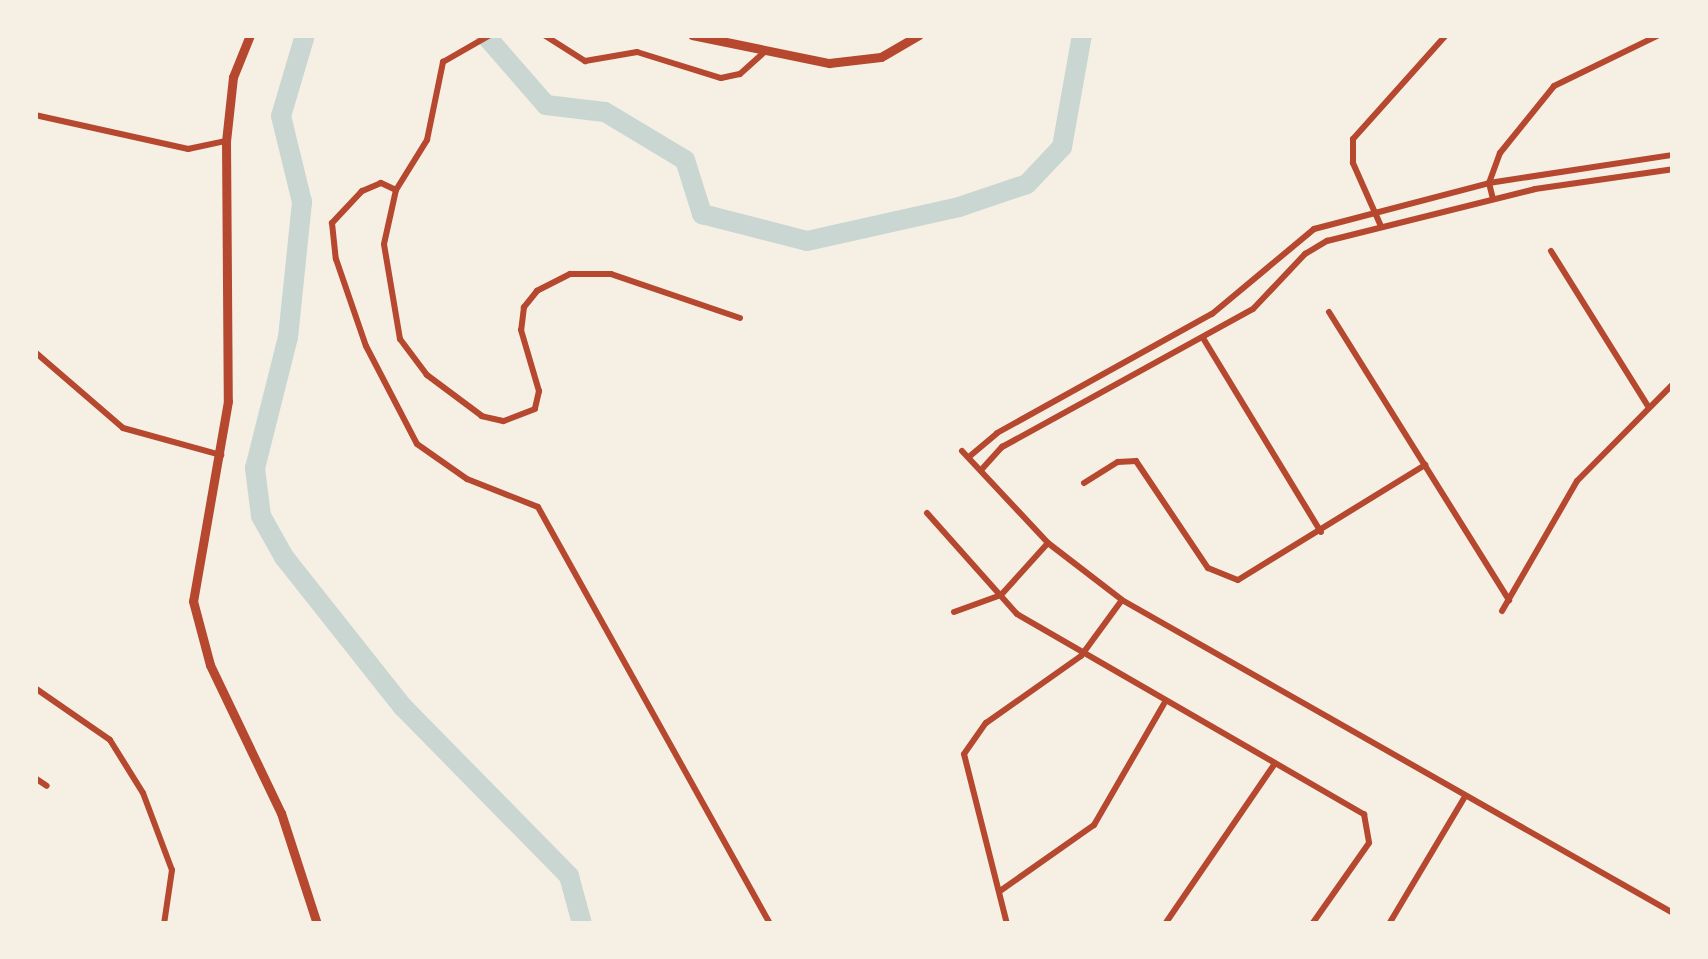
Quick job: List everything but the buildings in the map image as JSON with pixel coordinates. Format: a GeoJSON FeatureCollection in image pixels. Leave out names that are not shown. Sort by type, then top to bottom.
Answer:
{"type":"FeatureCollection","features":[{"type":"Feature","properties":{"kind":"main road"},"geometry":{"type":"LineString","coordinates":[[250,35],[234,76],[226,141],[228,401],[222,455],[193,580],[195,626],[282,813],[317,924]]}},
{"type":"Feature","properties":{"kind":"main road"},"geometry":{"type":"LineString","coordinates":[[692,35],[762,53],[841,62],[881,57],[918,35]]}},
{"type":"Feature","properties":{"kind":"street"},"geometry":{"type":"LineString","coordinates":[[490,35],[443,62],[427,140],[396,190],[384,244],[400,340],[427,374],[482,416],[518,420],[535,409],[540,391],[521,330],[524,308],[538,291],[570,274],[611,274],[740,318]]}},
{"type":"Feature","properties":{"kind":"street"},"geometry":{"type":"LineString","coordinates":[[544,35],[585,61],[636,52],[721,78],[740,74],[762,53]]}},
{"type":"Feature","properties":{"kind":"street"},"geometry":{"type":"LineString","coordinates":[[1380,224],[1353,164],[1353,139],[1446,35]]}},
{"type":"Feature","properties":{"kind":"street"},"geometry":{"type":"LineString","coordinates":[[1493,198],[1489,184],[1500,153],[1554,86],[1659,35]]}},
{"type":"Feature","properties":{"kind":"street"},"geometry":{"type":"LineString","coordinates":[[35,115],[188,149],[226,141]]}},
{"type":"Feature","properties":{"kind":"street"},"geometry":{"type":"LineString","coordinates":[[970,456],[996,433],[1212,314],[1314,229],[1489,184],[1673,155]]}},
{"type":"Feature","properties":{"kind":"street"},"geometry":{"type":"LineString","coordinates":[[982,469],[1002,447],[1253,309],[1283,277],[1327,241],[1380,224],[1493,198],[1673,169]]}},
{"type":"Feature","properties":{"kind":"street"},"geometry":{"type":"LineString","coordinates":[[396,190],[380,183],[362,191],[332,224],[336,259],[356,300],[366,346],[417,444],[467,478],[538,507],[770,924]]}},
{"type":"Feature","properties":{"kind":"street"},"geometry":{"type":"LineString","coordinates":[[1550,251],[1648,406]]}},
{"type":"Feature","properties":{"kind":"street"},"geometry":{"type":"LineString","coordinates":[[1272,266],[1283,277]]}},
{"type":"Feature","properties":{"kind":"street"},"geometry":{"type":"LineString","coordinates":[[1330,312],[1509,600]]}},
{"type":"Feature","properties":{"kind":"street"},"geometry":{"type":"LineString","coordinates":[[1212,314],[1222,327]]}},
{"type":"Feature","properties":{"kind":"street"},"geometry":{"type":"LineString","coordinates":[[1203,338],[1321,532]]}},
{"type":"Feature","properties":{"kind":"street"},"geometry":{"type":"LineString","coordinates":[[35,352],[123,428],[222,455]]}},
{"type":"Feature","properties":{"kind":"street"},"geometry":{"type":"LineString","coordinates":[[1502,611],[1578,481],[1673,384]]}},
{"type":"Feature","properties":{"kind":"street"},"geometry":{"type":"LineString","coordinates":[[1088,385],[1096,398]]}},
{"type":"Feature","properties":{"kind":"street"},"geometry":{"type":"LineString","coordinates":[[962,451],[1048,544],[1122,600],[1464,798],[1673,913]]}},
{"type":"Feature","properties":{"kind":"street"},"geometry":{"type":"LineString","coordinates":[[1084,483],[1118,462],[1136,461],[1208,568],[1238,580],[1425,466]]}},
{"type":"Feature","properties":{"kind":"street"},"geometry":{"type":"LineString","coordinates":[[928,513],[1017,614],[1164,704],[1364,814],[1371,827],[1369,843],[1312,924]]}},
{"type":"Feature","properties":{"kind":"street"},"geometry":{"type":"LineString","coordinates":[[954,612],[1001,595],[1048,544]]}},
{"type":"Feature","properties":{"kind":"street"},"geometry":{"type":"LineString","coordinates":[[1007,924],[964,754],[986,723],[1081,656],[1122,600]]}},
{"type":"Feature","properties":{"kind":"street"},"geometry":{"type":"LineString","coordinates":[[35,688],[110,740],[144,793],[172,870],[164,924]]}},
{"type":"Feature","properties":{"kind":"street"},"geometry":{"type":"LineString","coordinates":[[1000,891],[1094,825],[1164,704]]}},
{"type":"Feature","properties":{"kind":"street"},"geometry":{"type":"LineString","coordinates":[[1165,924],[1274,764]]}},
{"type":"Feature","properties":{"kind":"street"},"geometry":{"type":"LineString","coordinates":[[35,778],[47,786]]}},
{"type":"Feature","properties":{"kind":"street"},"geometry":{"type":"LineString","coordinates":[[1389,924],[1464,798]]}},
{"type":"Feature","properties":{"kind":"waterway"},"geometry":{"type":"LineString","coordinates":[[305,35],[281,116],[302,202],[288,337],[255,468],[261,516],[284,557],[403,707],[569,876],[582,924]]}},
{"type":"Feature","properties":{"kind":"waterway"},"geometry":{"type":"LineString","coordinates":[[485,35],[546,105],[605,112],[685,160],[702,214],[807,241],[959,207],[1027,184],[1062,147],[1082,35]]}}]}
